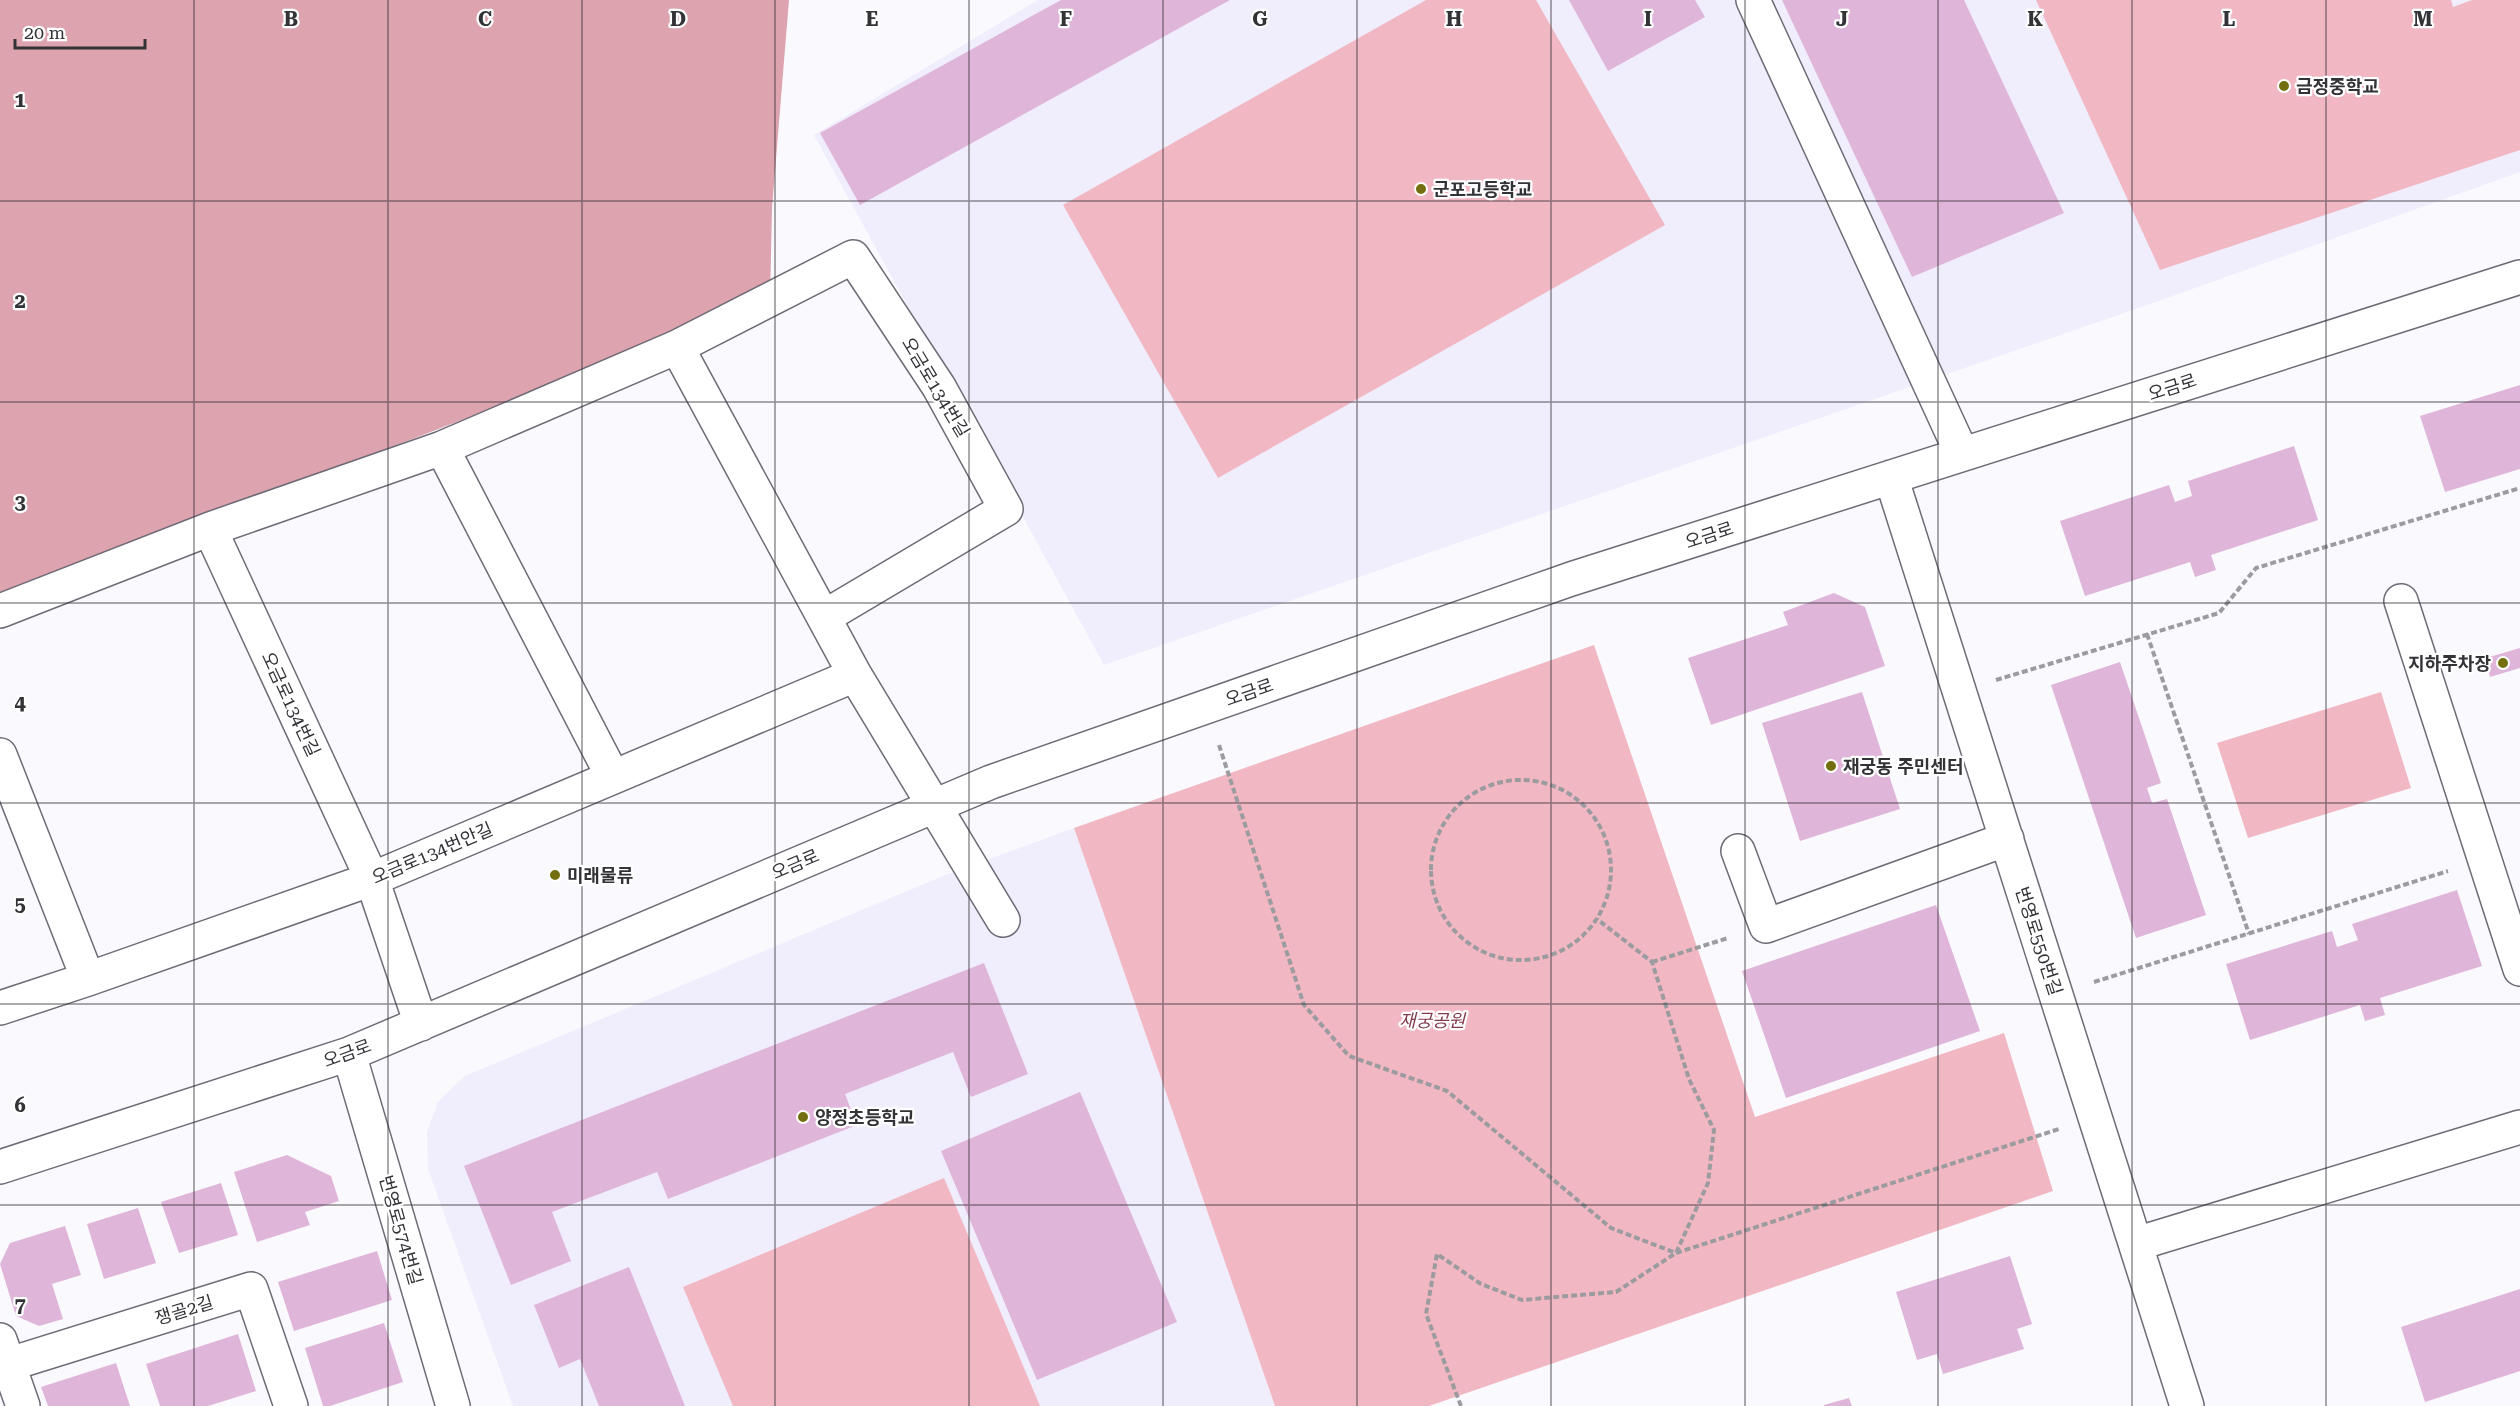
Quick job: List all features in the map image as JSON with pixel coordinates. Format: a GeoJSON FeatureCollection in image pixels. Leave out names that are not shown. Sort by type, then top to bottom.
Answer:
{"type":"FeatureCollection","features":[{"type":"Feature","properties":{"kind":"street"},"geometry":{"type":"LineString","coordinates":[[1753,0],[1962,454]]}},
{"type":"Feature","properties":{"kind":"street","name":"오금로134번길"},"geometry":{"type":"LineString","coordinates":[[0,611],[210,529],[442,448],[677,347],[853,257],[939,387],[1006,508],[824,617]]}},
{"type":"Feature","properties":{"kind":"street","name":"오금로"},"geometry":{"type":"LineString","coordinates":[[0,1167],[349,1054],[991,782],[1571,579],[2520,276]]}},
{"type":"Feature","properties":{"kind":"street"},"geometry":{"type":"LineString","coordinates":[[677,347],[744,475],[855,675],[1003,920]]}},
{"type":"Feature","properties":{"kind":"street"},"geometry":{"type":"LineString","coordinates":[[442,448],[613,777]]}},
{"type":"Feature","properties":{"kind":"street","name":"번영로550번길"},"geometry":{"type":"LineString","coordinates":[[1891,477],[2187,1406]]}},
{"type":"Feature","properties":{"kind":"street","name":"오금로134번길"},"geometry":{"type":"LineString","coordinates":[[210,529],[372,879],[421,1024]]}},
{"type":"Feature","properties":{"kind":"street"},"geometry":{"type":"LineString","coordinates":[[2401,601],[2520,969]]}},
{"type":"Feature","properties":{"kind":"street","name":"오금로134번안길"},"geometry":{"type":"LineString","coordinates":[[0,1008],[372,879],[855,675]]}},
{"type":"Feature","properties":{"kind":"street"},"geometry":{"type":"LineString","coordinates":[[0,755],[88,979]]}},
{"type":"Feature","properties":{"kind":"street"},"geometry":{"type":"LineString","coordinates":[[1738,851],[1766,926],[2007,839]]}},
{"type":"Feature","properties":{"kind":"street","name":"번영로574번길"},"geometry":{"type":"LineString","coordinates":[[349,1054],[453,1406]]}},
{"type":"Feature","properties":{"kind":"street"},"geometry":{"type":"LineString","coordinates":[[2136,1244],[2520,1127]]}},
{"type":"Feature","properties":{"kind":"street","name":"쟁골2길"},"geometry":{"type":"LineString","coordinates":[[3,1357],[250,1289],[291,1406]]}},
{"type":"Feature","properties":{"kind":"street"},"geometry":{"type":"LineString","coordinates":[[3,1357],[23,1406]]}},
{"type":"Feature","properties":{"kind":"path"},"geometry":{"type":"LineString","coordinates":[[1959,691],[2219,613],[2256,568],[2520,488]]}},
{"type":"Feature","properties":{"kind":"path"},"geometry":{"type":"LineString","coordinates":[[2147,634],[2248,934]]}},
{"type":"Feature","properties":{"kind":"path"},"geometry":{"type":"LineString","coordinates":[[1207,707],[1304,1005],[1349,1056],[1447,1091],[1611,1228],[1676,1253]]}},
{"type":"Feature","properties":{"kind":"path"},"geometry":{"type":"LineString","coordinates":[[1529,780],[1559,788],[1584,805],[1603,830],[1611,860],[1610,891],[1598,919],[1578,940],[1553,955],[1524,960],[1495,956],[1470,944],[1448,924],[1435,898],[1430,870],[1435,841],[1448,816],[1470,794],[1499,781],[1529,780]]}},
{"type":"Feature","properties":{"kind":"path"},"geometry":{"type":"LineString","coordinates":[[2056,994],[2485,860]]}},
{"type":"Feature","properties":{"kind":"path"},"geometry":{"type":"LineString","coordinates":[[1598,919],[1652,962],[1689,1079],[1714,1130],[1708,1183],[1676,1253]]}},
{"type":"Feature","properties":{"kind":"path"},"geometry":{"type":"LineString","coordinates":[[1652,962],[1766,926]]}},
{"type":"Feature","properties":{"kind":"path"},"geometry":{"type":"LineString","coordinates":[[1461,1406],[1426,1314],[1437,1254],[1481,1284],[1522,1300],[1616,1292],[1676,1253],[2095,1117]]}},
{"type":"Feature","properties":{"kind":"shaded area"},"geometry":{"type":"Polygon","coordinates":[[[0,0],[789,0],[772,208],[770,302],[0,597],[0,0]]]}},
{"type":"Feature","properties":{"kind":"shaded area"},"geometry":{"type":"Polygon","coordinates":[[[1038,0],[2520,0],[2520,172],[2150,304],[1104,665],[814,135],[1038,0]]]}},
{"type":"Feature","properties":{"kind":"shaded area","name":"양정초등학교"},"geometry":{"type":"Polygon","coordinates":[[[1074,828],[1275,1406],[513,1406],[428,1169],[427,1132],[438,1102],[465,1076],[948,874],[1074,828]]]}},
{"type":"Feature","properties":{"kind":"green space"},"geometry":{"type":"Polygon","coordinates":[[[1426,0],[1536,0],[1665,225],[1218,478],[1063,205],[1426,0]]]}},
{"type":"Feature","properties":{"kind":"green space","name":"금정중학교"},"geometry":{"type":"Polygon","coordinates":[[[2036,0],[2451,0],[2453,7],[2472,0],[2520,0],[2520,150],[2160,270],[2036,0]]]}},
{"type":"Feature","properties":{"kind":"green space","name":"재궁공원"},"geometry":{"type":"Polygon","coordinates":[[[1594,645],[1755,1117],[2004,1033],[2053,1191],[1429,1406],[1275,1406],[1074,828],[1594,645]]]}},
{"type":"Feature","properties":{"kind":"green space"},"geometry":{"type":"Polygon","coordinates":[[[2381,692],[2411,788],[2248,838],[2217,743],[2381,692]]]}},
{"type":"Feature","properties":{"kind":"green space"},"geometry":{"type":"Polygon","coordinates":[[[944,1178],[1040,1406],[733,1406],[683,1287],[944,1178]]]}},
{"type":"Feature","properties":{"kind":"building"},"geometry":{"type":"Polygon","coordinates":[[[1061,0],[1230,0],[860,205],[820,133],[1061,0]]]}},
{"type":"Feature","properties":{"kind":"building"},"geometry":{"type":"Polygon","coordinates":[[[1569,0],[1695,0],[1705,17],[1608,71],[1569,0]]]}},
{"type":"Feature","properties":{"kind":"building"},"geometry":{"type":"Polygon","coordinates":[[[1782,0],[1964,0],[2064,213],[1912,277],[1782,0]]]}},
{"type":"Feature","properties":{"kind":"building"},"geometry":{"type":"Polygon","coordinates":[[[2520,385],[2520,469],[2445,492],[2420,416],[2520,385]]]}},
{"type":"Feature","properties":{"kind":"building"},"geometry":{"type":"Polygon","coordinates":[[[2294,446],[2318,520],[2211,555],[2216,570],[2195,577],[2190,562],[2085,596],[2060,521],[2169,485],[2175,502],[2192,496],[2188,481],[2294,446]]]}},
{"type":"Feature","properties":{"kind":"building"},"geometry":{"type":"Polygon","coordinates":[[[1834,593],[1865,607],[1885,666],[1711,725],[1688,658],[1788,625],[1783,612],[1834,593]]]}},
{"type":"Feature","properties":{"kind":"building","name":"지하주차장"},"geometry":{"type":"Polygon","coordinates":[[[2520,648],[2520,668],[2490,677],[2486,658],[2520,648]]]}},
{"type":"Feature","properties":{"kind":"building"},"geometry":{"type":"Polygon","coordinates":[[[2120,662],[2161,783],[2147,788],[2152,803],[2167,799],[2206,915],[2136,938],[2051,685],[2120,662]]]}},
{"type":"Feature","properties":{"kind":"building","name":"재궁동 주민센터"},"geometry":{"type":"Polygon","coordinates":[[[1862,692],[1900,809],[1800,841],[1762,723],[1862,692]]]}},
{"type":"Feature","properties":{"kind":"building"},"geometry":{"type":"Polygon","coordinates":[[[2457,890],[2482,966],[2380,998],[2385,1015],[2365,1021],[2360,1005],[2250,1040],[2226,964],[2332,931],[2337,947],[2358,940],[2352,924],[2457,890]]]}},
{"type":"Feature","properties":{"kind":"building"},"geometry":{"type":"Polygon","coordinates":[[[1936,905],[1980,1031],[1786,1098],[1742,971],[1936,905]]]}},
{"type":"Feature","properties":{"kind":"building"},"geometry":{"type":"Polygon","coordinates":[[[984,963],[1028,1074],[971,1097],[953,1052],[845,1094],[857,1125],[668,1199],[657,1172],[552,1212],[571,1261],[511,1285],[464,1166],[984,963]]]}},
{"type":"Feature","properties":{"kind":"building"},"geometry":{"type":"Polygon","coordinates":[[[1080,1092],[1177,1322],[1037,1380],[941,1151],[1080,1092]]]}},
{"type":"Feature","properties":{"kind":"building"},"geometry":{"type":"Polygon","coordinates":[[[287,1155],[331,1176],[339,1201],[305,1212],[310,1225],[257,1242],[234,1172],[287,1155]]]}},
{"type":"Feature","properties":{"kind":"building"},"geometry":{"type":"Polygon","coordinates":[[[221,1183],[238,1235],[179,1253],[161,1202],[221,1183]]]}},
{"type":"Feature","properties":{"kind":"building"},"geometry":{"type":"Polygon","coordinates":[[[138,1208],[156,1263],[104,1279],[87,1224],[138,1208]]]}},
{"type":"Feature","properties":{"kind":"building"},"geometry":{"type":"Polygon","coordinates":[[[65,1226],[81,1275],[52,1284],[63,1319],[39,1326],[16,1316],[0,1264],[10,1243],[65,1226]]]}},
{"type":"Feature","properties":{"kind":"building"},"geometry":{"type":"Polygon","coordinates":[[[377,1251],[392,1300],[294,1331],[278,1282],[377,1251]]]}},
{"type":"Feature","properties":{"kind":"building"},"geometry":{"type":"Polygon","coordinates":[[[2010,1256],[2032,1324],[2017,1329],[2024,1349],[1943,1374],[1937,1354],[1917,1360],[1896,1292],[2010,1256]]]}},
{"type":"Feature","properties":{"kind":"building"},"geometry":{"type":"Polygon","coordinates":[[[629,1267],[685,1406],[599,1406],[580,1359],[559,1368],[534,1305],[629,1267]]]}},
{"type":"Feature","properties":{"kind":"building"},"geometry":{"type":"Polygon","coordinates":[[[2520,1289],[2520,1371],[2425,1402],[2401,1327],[2520,1289]]]}},
{"type":"Feature","properties":{"kind":"building"},"geometry":{"type":"Polygon","coordinates":[[[384,1323],[403,1382],[330,1406],[323,1406],[305,1348],[384,1323]]]}},
{"type":"Feature","properties":{"kind":"building"},"geometry":{"type":"Polygon","coordinates":[[[238,1334],[256,1391],[208,1406],[160,1406],[146,1364],[238,1334]]]}},
{"type":"Feature","properties":{"kind":"building"},"geometry":{"type":"Polygon","coordinates":[[[116,1363],[130,1406],[48,1406],[41,1387],[116,1363]]]}},
{"type":"Feature","properties":{"kind":"building"},"geometry":{"type":"Polygon","coordinates":[[[1849,1398],[1852,1406],[1824,1406],[1824,1405],[1849,1398]]]}},
{"type":"Feature","properties":{"kind":"place","name":"금정중학교"},"geometry":{"type":"Point","coordinates":[2284,86]}},
{"type":"Feature","properties":{"kind":"place","name":"군포고등학교"},"geometry":{"type":"Point","coordinates":[1421,189]}},
{"type":"Feature","properties":{"kind":"place","name":"지하주차장"},"geometry":{"type":"Point","coordinates":[2503,663]}},
{"type":"Feature","properties":{"kind":"place","name":"재궁동 주민센터"},"geometry":{"type":"Point","coordinates":[1831,766]}},
{"type":"Feature","properties":{"kind":"place","name":"미래물류"},"geometry":{"type":"Point","coordinates":[555,875]}},
{"type":"Feature","properties":{"kind":"place","name":"양정초등학교"},"geometry":{"type":"Point","coordinates":[803,1117]}}]}
